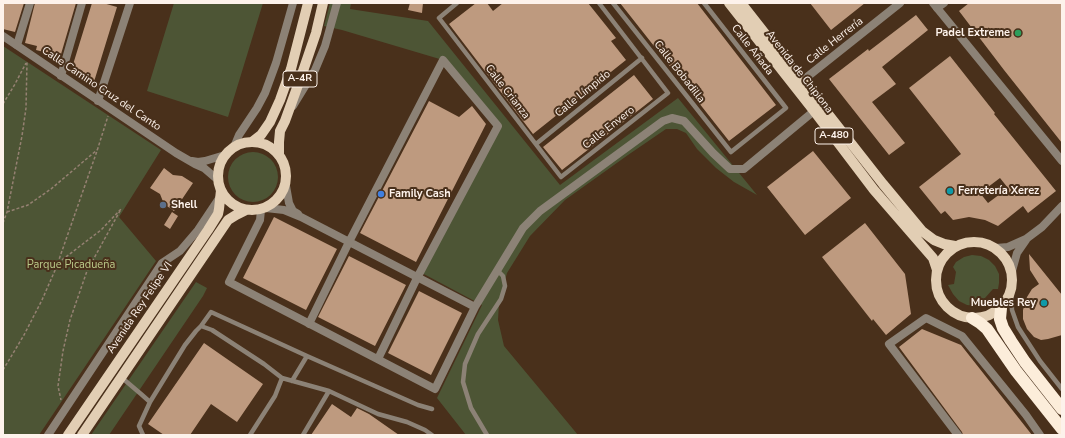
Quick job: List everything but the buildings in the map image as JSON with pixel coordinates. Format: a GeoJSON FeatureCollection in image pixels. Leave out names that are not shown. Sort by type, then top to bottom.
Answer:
{"type":"FeatureCollection","features":[{"type":"Feature","properties":{"kind":"highway"},"geometry":{"type":"LineString","coordinates":[[1001,308],[1000,319],[1011,342],[1062,409]]}},
{"type":"Feature","properties":{"kind":"highway","name":"A-480"},"geometry":{"type":"LineString","coordinates":[[972,318],[987,329],[1016,371],[1062,429]]}},
{"type":"Feature","properties":{"kind":"main road","name":"A-4R"},"geometry":{"type":"LineString","coordinates":[[252,142],[262,135],[280,100],[308,3]]}},
{"type":"Feature","properties":{"kind":"main road","name":"A-4R"},"geometry":{"type":"LineString","coordinates":[[279,154],[280,131],[316,33],[323,3]]}},
{"type":"Feature","properties":{"kind":"main road","name":"Avenida de Chipiona"},"geometry":{"type":"LineString","coordinates":[[729,3],[874,190],[933,258],[937,270]]}},
{"type":"Feature","properties":{"kind":"main road","name":"Avenida de Chipiona"},"geometry":{"type":"LineString","coordinates":[[741,3],[883,184],[922,231],[934,240],[955,246]]}},
{"type":"Feature","properties":{"kind":"main road"},"geometry":{"type":"LineString","coordinates":[[252,142],[262,143],[272,148],[279,154],[284,162],[287,174],[286,186],[281,196],[273,205],[264,209],[253,211],[238,207],[224,197],[220,189],[219,167],[225,155],[234,147],[252,142]]}},
{"type":"Feature","properties":{"kind":"main road","name":"Avenida Rey Felipe VI"},"geometry":{"type":"LineString","coordinates":[[68,435],[218,214],[220,189]]}},
{"type":"Feature","properties":{"kind":"main road"},"geometry":{"type":"LineString","coordinates":[[82,435],[228,220],[246,210]]}},
{"type":"Feature","properties":{"kind":"main road","name":"A-480"},"geometry":{"type":"LineString","coordinates":[[955,246],[965,242],[976,241],[986,243],[996,248]]}},
{"type":"Feature","properties":{"kind":"main road"},"geometry":{"type":"LineString","coordinates":[[937,270],[940,261],[955,246]]}},
{"type":"Feature","properties":{"kind":"main road"},"geometry":{"type":"LineString","coordinates":[[972,318],[992,314],[1001,308],[1011,291],[1013,281],[1012,271],[1003,254],[996,248]]}},
{"type":"Feature","properties":{"kind":"main road","name":"A-480"},"geometry":{"type":"LineString","coordinates":[[937,270],[936,282],[938,292],[943,302],[951,310],[961,316],[972,318]]}},
{"type":"Feature","properties":{"kind":"street"},"geometry":{"type":"LineString","coordinates":[[17,45],[30,3]]}},
{"type":"Feature","properties":{"kind":"street"},"geometry":{"type":"LineString","coordinates":[[61,76],[82,3]]}},
{"type":"Feature","properties":{"kind":"street"},"geometry":{"type":"LineString","coordinates":[[98,100],[130,3]]}},
{"type":"Feature","properties":{"kind":"street"},"geometry":{"type":"LineString","coordinates":[[234,147],[239,135],[258,108],[265,93],[276,63],[293,3]]}},
{"type":"Feature","properties":{"kind":"street"},"geometry":{"type":"LineString","coordinates":[[284,120],[315,70],[325,46],[337,3]]}},
{"type":"Feature","properties":{"kind":"street","name":"Calle Herrería"},"geometry":{"type":"LineString","coordinates":[[802,81],[900,3]]}},
{"type":"Feature","properties":{"kind":"street"},"geometry":{"type":"LineString","coordinates":[[938,5],[1062,161]]}},
{"type":"Feature","properties":{"kind":"street","name":"Calle Camino Cruz del Canto"},"geometry":{"type":"LineString","coordinates":[[3,36],[61,76],[173,147],[188,160],[204,168],[220,189]]}},
{"type":"Feature","properties":{"kind":"street"},"geometry":{"type":"LineString","coordinates":[[309,324],[349,242],[443,60],[498,126],[417,278],[378,359]]}},
{"type":"Feature","properties":{"kind":"street"},"geometry":{"type":"LineString","coordinates":[[475,307],[301,217],[284,210],[264,209],[229,282],[434,389],[475,307],[523,228],[540,211],[663,121],[672,118],[684,120],[713,153],[730,169],[744,169],[814,111]]}},
{"type":"Feature","properties":{"kind":"street"},"geometry":{"type":"LineString","coordinates":[[188,160],[198,162],[225,155]]}},
{"type":"Feature","properties":{"kind":"street"},"geometry":{"type":"LineString","coordinates":[[286,186],[289,203],[293,211],[301,217]]}},
{"type":"Feature","properties":{"kind":"street"},"geometry":{"type":"LineString","coordinates":[[48,435],[162,263],[180,252],[198,230],[220,189]]}},
{"type":"Feature","properties":{"kind":"street"},"geometry":{"type":"LineString","coordinates":[[996,248],[1008,248],[1026,239],[1042,227],[1062,206]]}},
{"type":"Feature","properties":{"kind":"street"},"geometry":{"type":"LineString","coordinates":[[1012,271],[1017,253],[1026,239]]}},
{"type":"Feature","properties":{"kind":"street"},"geometry":{"type":"LineString","coordinates":[[958,435],[889,344],[926,318],[962,336],[1026,415],[1040,435]]}},
{"type":"Feature","properties":{"kind":"lane","name":"Calle Crianza"},"geometry":{"type":"LineString","coordinates":[[457,3],[439,18],[561,176]]}},
{"type":"Feature","properties":{"kind":"lane","name":"Calle Bobadilla"},"geometry":{"type":"LineString","coordinates":[[598,3],[668,93]]}},
{"type":"Feature","properties":{"kind":"lane","name":"Calle Bobadilla"},"geometry":{"type":"LineString","coordinates":[[613,3],[731,152],[786,108]]}},
{"type":"Feature","properties":{"kind":"lane","name":"Calle Añada"},"geometry":{"type":"LineString","coordinates":[[704,3],[786,108]]}},
{"type":"Feature","properties":{"kind":"lane","name":"Calle Límpido"},"geometry":{"type":"LineString","coordinates":[[536,144],[642,58]]}},
{"type":"Feature","properties":{"kind":"lane","name":"Calle Envero"},"geometry":{"type":"LineString","coordinates":[[561,176],[668,93]]}},
{"type":"Feature","properties":{"kind":"lane"},"geometry":{"type":"LineString","coordinates":[[487,435],[471,408],[463,382],[465,364],[478,334],[501,299],[505,286],[503,276],[497,270]]}},
{"type":"Feature","properties":{"kind":"lane"},"geometry":{"type":"LineString","coordinates":[[1011,291],[1012,310],[1018,328],[1040,361],[1062,389]]}},
{"type":"Feature","properties":{"kind":"lane"},"geometry":{"type":"LineString","coordinates":[[142,435],[139,426],[150,402],[185,345],[211,312],[418,405],[432,409]]}},
{"type":"Feature","properties":{"kind":"lane"},"geometry":{"type":"LineString","coordinates":[[201,326],[212,330],[264,364],[282,378],[328,391],[378,414],[406,422],[425,430],[432,435]]}},
{"type":"Feature","properties":{"kind":"lane"},"geometry":{"type":"LineString","coordinates":[[292,381],[307,356]]}},
{"type":"Feature","properties":{"kind":"lane"},"geometry":{"type":"LineString","coordinates":[[121,377],[150,402]]}},
{"type":"Feature","properties":{"kind":"lane"},"geometry":{"type":"LineString","coordinates":[[250,435],[275,396],[282,378]]}},
{"type":"Feature","properties":{"kind":"lane"},"geometry":{"type":"LineString","coordinates":[[303,435],[328,391]]}},
{"type":"Feature","properties":{"kind":"path"},"geometry":{"type":"LineString","coordinates":[[3,104],[27,61],[26,108],[22,136],[7,212],[3,223]]}},
{"type":"Feature","properties":{"kind":"path"},"geometry":{"type":"LineString","coordinates":[[3,370],[24,335],[42,300],[58,263],[108,115]]}},
{"type":"Feature","properties":{"kind":"path"},"geometry":{"type":"LineString","coordinates":[[7,212],[28,205],[52,189],[98,148]]}},
{"type":"Feature","properties":{"kind":"path"},"geometry":{"type":"LineString","coordinates":[[58,263],[101,230],[121,209],[87,272],[70,320],[63,351],[58,386],[61,402]]}},
{"type":"Feature","properties":{"kind":"green space"},"geometry":{"type":"Polygon","coordinates":[[[174,3],[263,3],[228,117],[147,91],[174,3]]]}},
{"type":"Feature","properties":{"kind":"green space"},"geometry":{"type":"Polygon","coordinates":[[[330,3],[351,3],[350,9],[428,21],[560,185],[678,98],[757,195],[734,182],[716,168],[697,149],[686,133],[677,129],[666,129],[565,200],[530,236],[507,273],[499,303],[498,320],[504,346],[578,435],[466,435],[437,398],[482,305],[420,272],[497,126],[443,60],[324,26],[330,3]]]}},
{"type":"Feature","properties":{"kind":"green space","name":"Parque Picadueña"},"geometry":{"type":"Polygon","coordinates":[[[3,46],[161,150],[119,217],[156,261],[39,435],[3,435],[3,46]]]}},
{"type":"Feature","properties":{"kind":"green space"},"geometry":{"type":"Polygon","coordinates":[[[253,152],[262,154],[273,163],[278,177],[276,186],[267,197],[253,202],[244,200],[233,191],[228,177],[230,168],[239,157],[253,152]]]}},
{"type":"Feature","properties":{"kind":"green space"},"geometry":{"type":"Polygon","coordinates":[[[972,255],[981,256],[989,260],[995,266],[999,274],[998,289],[993,289],[985,298],[983,304],[976,306],[967,305],[959,301],[948,285],[954,284],[956,272],[953,267],[956,262],[964,257],[972,255]]]}},
{"type":"Feature","properties":{"kind":"green space"},"geometry":{"type":"Polygon","coordinates":[[[196,282],[207,288],[203,296],[109,435],[91,435],[196,282]]]}},
{"type":"Feature","properties":{"kind":"place","name":"Padel Extreme"},"geometry":{"type":"Point","coordinates":[1018,33]}},
{"type":"Feature","properties":{"kind":"place","name":"Ferretería Xerez"},"geometry":{"type":"Point","coordinates":[950,191]}},
{"type":"Feature","properties":{"kind":"place","name":"Family Cash"},"geometry":{"type":"Point","coordinates":[381,194]}},
{"type":"Feature","properties":{"kind":"place","name":"Shell"},"geometry":{"type":"Point","coordinates":[163,205]}},
{"type":"Feature","properties":{"kind":"place","name":"Muebles Rey"},"geometry":{"type":"Point","coordinates":[1044,303]}}]}
